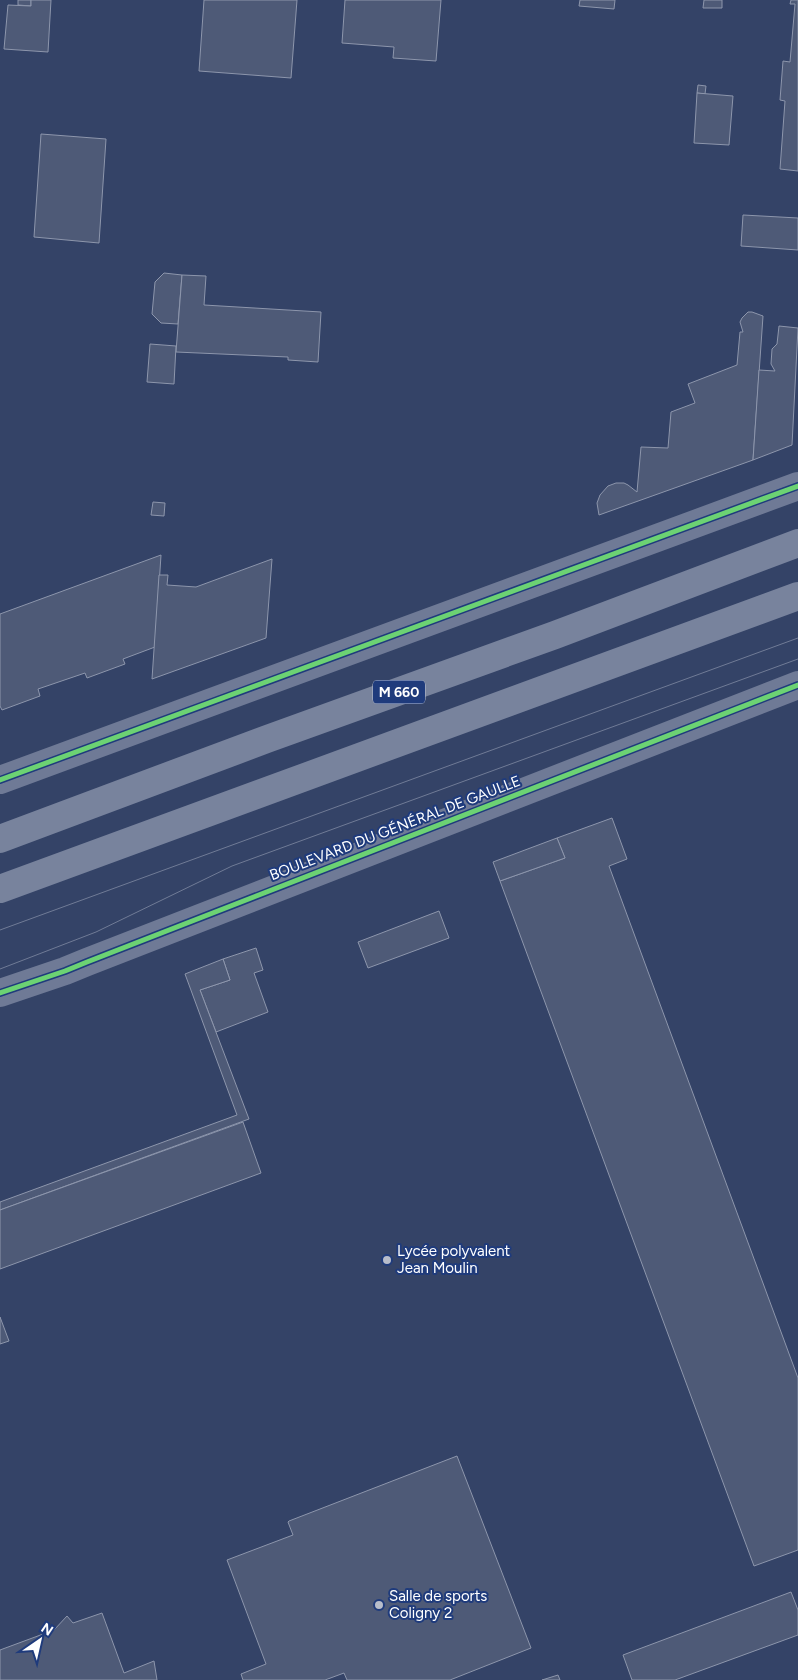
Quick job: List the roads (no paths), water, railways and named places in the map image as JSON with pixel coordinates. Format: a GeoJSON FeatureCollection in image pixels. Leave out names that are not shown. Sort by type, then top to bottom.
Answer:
{"type":"FeatureCollection","features":[{"type":"Feature","properties":{"kind":"main road","name":"M 660"},"geometry":{"type":"LineString","coordinates":[[0,839],[798,544]]}},
{"type":"Feature","properties":{"kind":"main road"},"geometry":{"type":"LineString","coordinates":[[0,889],[798,596]]}},
{"type":"Feature","properties":{"kind":"street"},"geometry":{"type":"LineString","coordinates":[[0,780],[798,486]]}},
{"type":"Feature","properties":{"kind":"street","name":"BOULEVARD DU GÉNÉRAL DE GAULLE"},"geometry":{"type":"LineString","coordinates":[[0,993],[65,972],[96,958],[798,685]]}},
{"type":"Feature","properties":{"kind":"tram line"},"geometry":{"type":"LineString","coordinates":[[0,930],[798,638]]}},
{"type":"Feature","properties":{"kind":"tram line"},"geometry":{"type":"LineString","coordinates":[[0,969],[96,932],[232,866],[798,659]]}},
{"type":"Feature","properties":{"kind":"place","name":"Lycée polyvalent Jean Moulin"},"geometry":{"type":"Point","coordinates":[387,1260]}},
{"type":"Feature","properties":{"kind":"place","name":"Salle de sports Coligny 2"},"geometry":{"type":"Point","coordinates":[379,1605]}}]}
